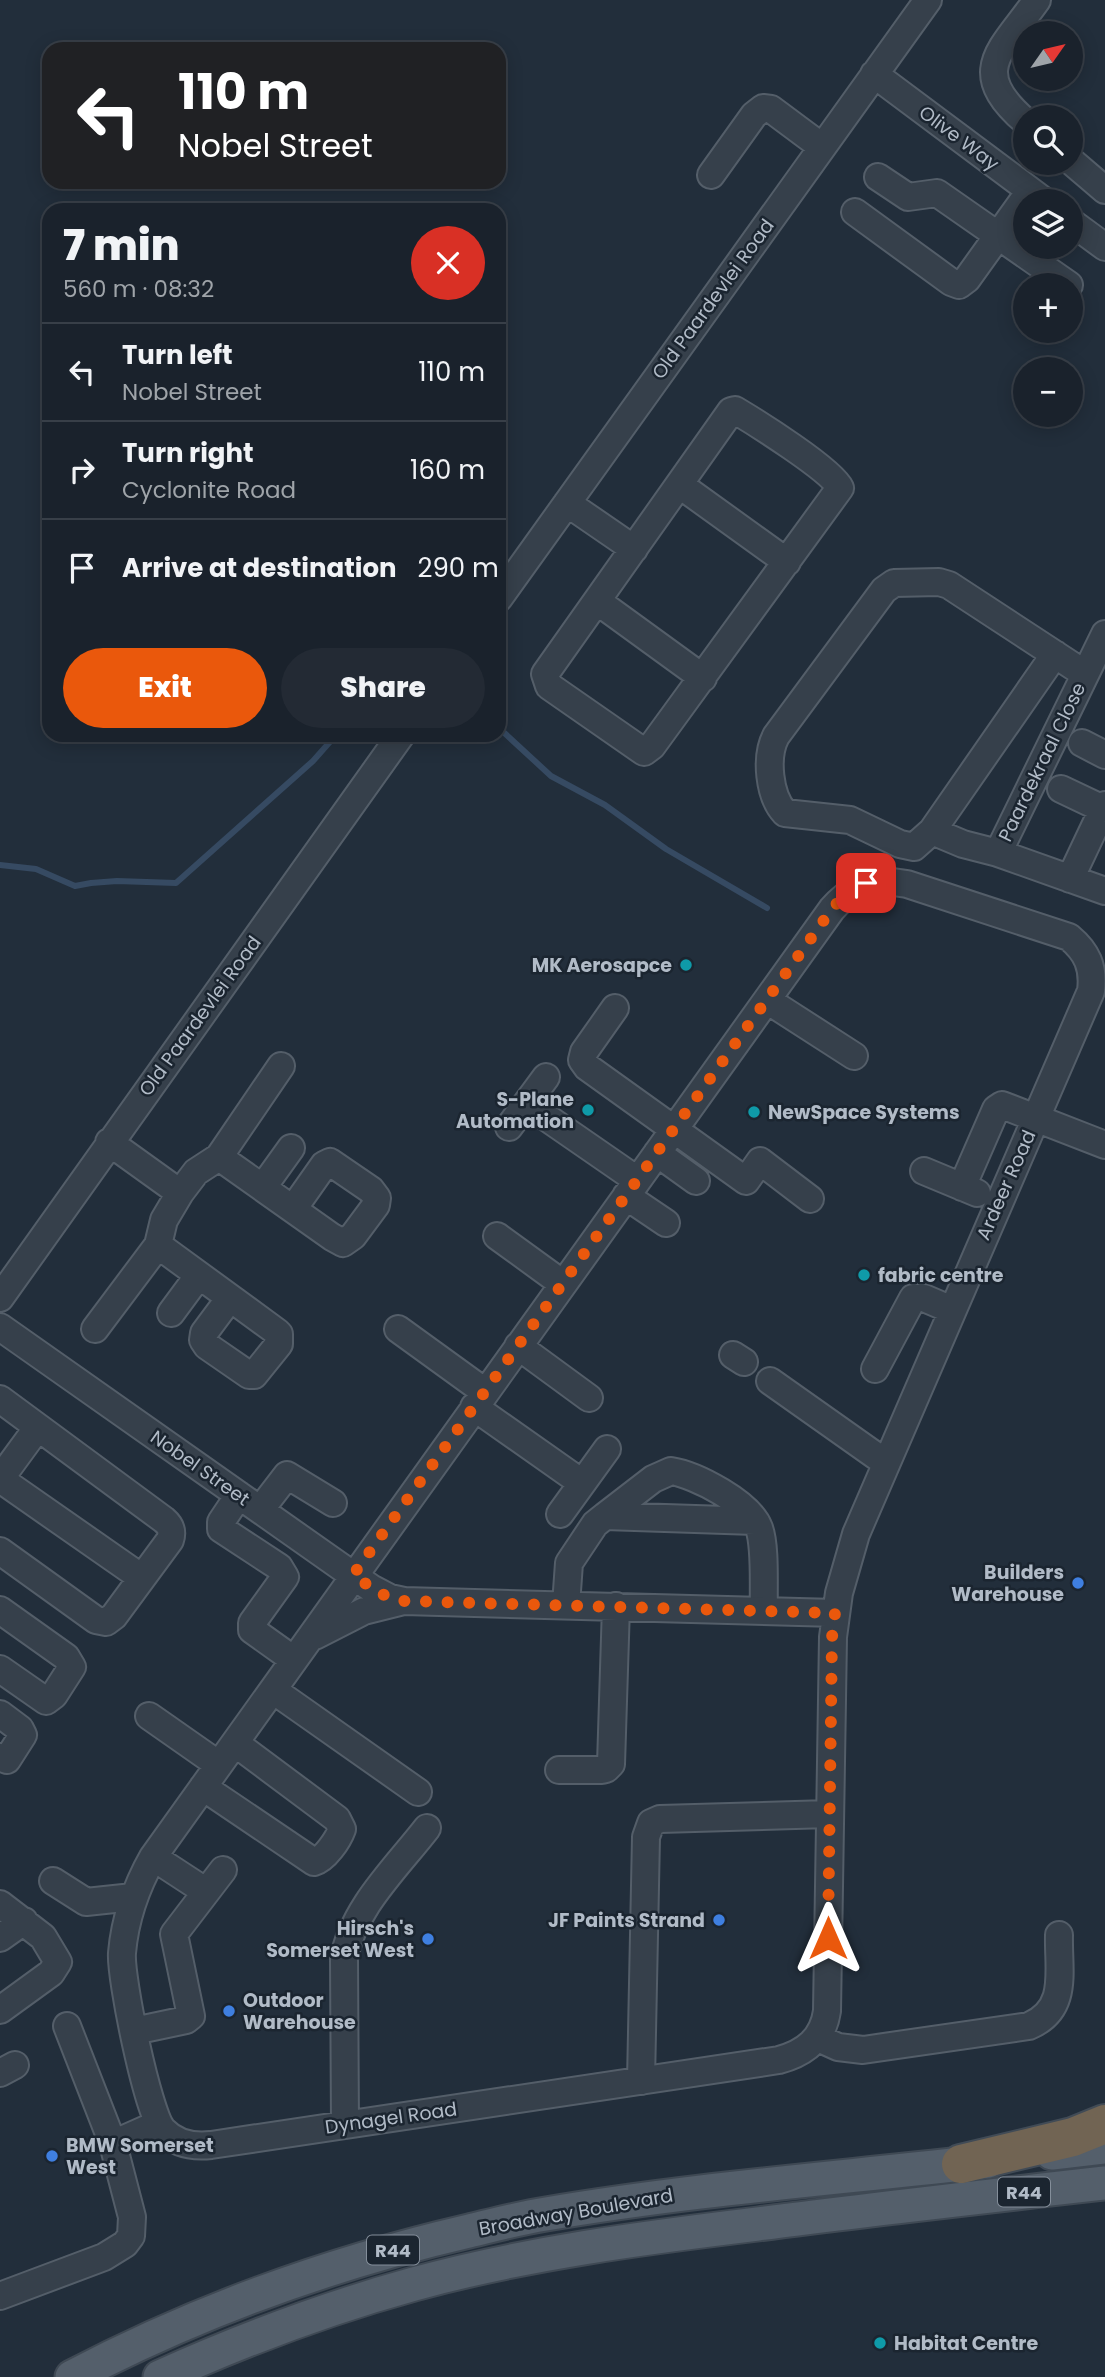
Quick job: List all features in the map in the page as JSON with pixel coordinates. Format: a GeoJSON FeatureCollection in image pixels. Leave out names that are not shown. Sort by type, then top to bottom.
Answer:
{"type":"FeatureCollection","features":[{"type":"Feature","properties":{"kind":"highway"},"geometry":{"type":"LineString","coordinates":[[961,2164],[1073,2137],[1105,2124]]}},
{"type":"Feature","properties":{"kind":"main road","name":"Broadway Boulevard"},"geometry":{"type":"LineString","coordinates":[[72,2377],[117,2353],[201,2316],[284,2284],[410,2245],[543,2214],[650,2198],[1105,2147]]}},
{"type":"Feature","properties":{"kind":"main road","name":"Broadway Boulevard"},"geometry":{"type":"LineString","coordinates":[[160,2377],[281,2327],[414,2284],[523,2258],[605,2243],[1105,2183]]}},
{"type":"Feature","properties":{"kind":"main road"},"geometry":{"type":"LineString","coordinates":[[208,2377],[239,2362],[281,2327]]}},
{"type":"Feature","properties":{"kind":"street","name":"Old Paardevlei Road"},"geometry":{"type":"LineString","coordinates":[[506,588],[928,0]]}},
{"type":"Feature","properties":{"kind":"street"},"geometry":{"type":"LineString","coordinates":[[1013,110],[1003,101],[993,78],[993,68],[997,57],[1037,0]]}},
{"type":"Feature","properties":{"kind":"street","name":"Olive Way"},"geometry":{"type":"LineString","coordinates":[[874,74],[1028,189]]}},
{"type":"Feature","properties":{"kind":"street"},"geometry":{"type":"LineString","coordinates":[[711,175],[754,115],[763,108],[771,109],[822,147]]}},
{"type":"Feature","properties":{"kind":"street"},"geometry":{"type":"LineString","coordinates":[[1083,172],[1105,191]]}},
{"type":"Feature","properties":{"kind":"street"},"geometry":{"type":"LineString","coordinates":[[878,177],[908,197],[937,193],[1052,273]]}},
{"type":"Feature","properties":{"kind":"street"},"geometry":{"type":"LineString","coordinates":[[855,212],[951,282],[959,285],[967,279],[999,235],[1013,221]]}},
{"type":"Feature","properties":{"kind":"street"},"geometry":{"type":"LineString","coordinates":[[1083,231],[1105,247]]}},
{"type":"Feature","properties":{"kind":"street"},"geometry":{"type":"LineString","coordinates":[[735,410],[817,466],[837,482],[839,490],[647,751],[639,750],[549,686],[545,678],[547,671],[680,485],[735,410]]}},
{"type":"Feature","properties":{"kind":"street"},"geometry":{"type":"LineString","coordinates":[[680,485],[787,562]]}},
{"type":"Feature","properties":{"kind":"street"},"geometry":{"type":"LineString","coordinates":[[567,503],[634,549]]}},
{"type":"Feature","properties":{"kind":"street"},"geometry":{"type":"LineString","coordinates":[[1055,654],[932,831],[914,846],[907,846],[850,820],[785,813],[778,806],[772,792],[770,752],[776,736],[884,590],[894,583],[939,582],[949,585],[1055,654],[1085,674]]}},
{"type":"Feature","properties":{"kind":"street"},"geometry":{"type":"LineString","coordinates":[[597,601],[703,678]]}},
{"type":"Feature","properties":{"kind":"street","name":"Paardekraal Close"},"geometry":{"type":"LineString","coordinates":[[998,853],[1105,634]]}},
{"type":"Feature","properties":{"kind":"street","name":"Old Paardevlei Road"},"geometry":{"type":"LineString","coordinates":[[0,1298],[396,742]]}},
{"type":"Feature","properties":{"kind":"street"},"geometry":{"type":"LineString","coordinates":[[1061,789],[1104,807],[1070,879]]}},
{"type":"Feature","properties":{"kind":"street"},"geometry":{"type":"LineString","coordinates":[[932,831],[963,844],[998,853],[1105,891]]}},
{"type":"Feature","properties":{"kind":"street","name":"Ardeer Road"},"geometry":{"type":"LineString","coordinates":[[353,1575],[832,909],[846,893],[866,883],[887,881],[907,884],[1069,937],[1082,948],[1090,962],[1093,976],[1091,991],[856,1534],[835,1613]]}},
{"type":"Feature","properties":{"kind":"street"},"geometry":{"type":"LineString","coordinates":[[767,1000],[853,1056]]}},
{"type":"Feature","properties":{"kind":"street"},"geometry":{"type":"LineString","coordinates":[[615,1008],[584,1052],[584,1064],[746,1181],[760,1161],[810,1199]]}},
{"type":"Feature","properties":{"kind":"street"},"geometry":{"type":"LineString","coordinates":[[95,1329],[158,1245],[164,1220],[180,1193],[196,1172],[219,1157],[281,1066]]}},
{"type":"Feature","properties":{"kind":"street"},"geometry":{"type":"LineString","coordinates":[[509,1127],[546,1077]]}},
{"type":"Feature","properties":{"kind":"street"},"geometry":{"type":"LineString","coordinates":[[527,1104],[631,1188],[666,1223]]}},
{"type":"Feature","properties":{"kind":"street"},"geometry":{"type":"LineString","coordinates":[[962,1187],[999,1106],[1006,1105],[1105,1145]]}},
{"type":"Feature","properties":{"kind":"street"},"geometry":{"type":"LineString","coordinates":[[109,1142],[180,1193]]}},
{"type":"Feature","properties":{"kind":"street"},"geometry":{"type":"LineString","coordinates":[[263,1187],[291,1149]]}},
{"type":"Feature","properties":{"kind":"street"},"geometry":{"type":"LineString","coordinates":[[657,1153],[696,1181]]}},
{"type":"Feature","properties":{"kind":"street"},"geometry":{"type":"LineString","coordinates":[[219,1157],[293,1209]]}},
{"type":"Feature","properties":{"kind":"street"},"geometry":{"type":"LineString","coordinates":[[924,1171],[998,1203]]}},
{"type":"Feature","properties":{"kind":"street"},"geometry":{"type":"LineString","coordinates":[[497,1236],[563,1284]]}},
{"type":"Feature","properties":{"kind":"street"},"geometry":{"type":"LineString","coordinates":[[158,1245],[230,1298]]}},
{"type":"Feature","properties":{"kind":"street"},"geometry":{"type":"LineString","coordinates":[[171,1313],[199,1275]]}},
{"type":"Feature","properties":{"kind":"street"},"geometry":{"type":"LineString","coordinates":[[875,1369],[909,1302],[915,1297],[952,1310]]}},
{"type":"Feature","properties":{"kind":"street","name":"Nobel Street"},"geometry":{"type":"LineString","coordinates":[[0,1327],[381,1594],[404,1601]]}},
{"type":"Feature","properties":{"kind":"street"},"geometry":{"type":"LineString","coordinates":[[398,1329],[479,1400],[582,1483]]}},
{"type":"Feature","properties":{"kind":"street"},"geometry":{"type":"LineString","coordinates":[[888,1343],[929,1364]]}},
{"type":"Feature","properties":{"kind":"street"},"geometry":{"type":"LineString","coordinates":[[518,1346],[589,1398]]}},
{"type":"Feature","properties":{"kind":"street"},"geometry":{"type":"LineString","coordinates":[[770,1381],[886,1463]]}},
{"type":"Feature","properties":{"kind":"street"},"geometry":{"type":"LineString","coordinates":[[0,1399],[168,1524],[172,1534],[114,1616],[102,1622],[0,1551]]}},
{"type":"Feature","properties":{"kind":"street"},"geometry":{"type":"LineString","coordinates":[[38,1427],[0,1479],[142,1578]]}},
{"type":"Feature","properties":{"kind":"street"},"geometry":{"type":"LineString","coordinates":[[560,1514],[607,1450]]}},
{"type":"Feature","properties":{"kind":"street"},"geometry":{"type":"LineString","coordinates":[[566,1605],[569,1563],[595,1524],[653,1479],[671,1471],[692,1477],[720,1492],[748,1511],[755,1521],[761,1536],[764,1609]]}},
{"type":"Feature","properties":{"kind":"street"},"geometry":{"type":"LineString","coordinates":[[302,1649],[252,1630],[252,1623],[285,1577],[279,1567],[221,1529],[221,1522],[287,1475],[333,1503]]}},
{"type":"Feature","properties":{"kind":"street"},"geometry":{"type":"LineString","coordinates":[[605,1517],[755,1521]]}},
{"type":"Feature","properties":{"kind":"street"},"geometry":{"type":"LineString","coordinates":[[113,2144],[158,2124],[134,2031],[122,1961],[133,1897],[153,1857],[353,1575]]}},
{"type":"Feature","properties":{"kind":"street","name":"Nobel Street"},"geometry":{"type":"LineString","coordinates":[[302,1649],[364,1611],[404,1601],[835,1613]]}},
{"type":"Feature","properties":{"kind":"street"},"geometry":{"type":"LineString","coordinates":[[559,1770],[601,1770],[611,1764],[616,1606]]}},
{"type":"Feature","properties":{"kind":"street"},"geometry":{"type":"LineString","coordinates":[[0,1610],[66,1657],[72,1667],[54,1695],[47,1700],[0,1669]]}},
{"type":"Feature","properties":{"kind":"street"},"geometry":{"type":"LineString","coordinates":[[835,1613],[832,1637],[827,2011],[825,2025],[818,2038],[838,2047],[863,2050],[1029,2026],[1041,2021],[1058,1999],[1059,1935]]}},
{"type":"Feature","properties":{"kind":"street"},"geometry":{"type":"LineString","coordinates":[[273,1690],[418,1792]]}},
{"type":"Feature","properties":{"kind":"street"},"geometry":{"type":"LineString","coordinates":[[0,1714],[20,1729],[23,1735],[7,1760],[0,1757]]}},
{"type":"Feature","properties":{"kind":"street"},"geometry":{"type":"LineString","coordinates":[[149,1716],[219,1765]]}},
{"type":"Feature","properties":{"kind":"street"},"geometry":{"type":"LineString","coordinates":[[203,1787],[314,1862],[320,1860],[339,1835],[342,1829],[337,1819],[235,1743]]}},
{"type":"Feature","properties":{"kind":"street"},"geometry":{"type":"LineString","coordinates":[[641,2081],[646,1837],[649,1826],[660,1819],[829,1814]]}},
{"type":"Feature","properties":{"kind":"street"},"geometry":{"type":"LineString","coordinates":[[345,2125],[344,1959],[347,1941],[360,1914],[428,1828]]}},
{"type":"Feature","properties":{"kind":"street"},"geometry":{"type":"LineString","coordinates":[[153,1857],[205,1892]]}},
{"type":"Feature","properties":{"kind":"street"},"geometry":{"type":"LineString","coordinates":[[134,2031],[186,2020],[191,2015],[174,1934],[223,1870]]}},
{"type":"Feature","properties":{"kind":"street"},"geometry":{"type":"LineString","coordinates":[[53,1881],[86,1902],[133,1897]]}},
{"type":"Feature","properties":{"kind":"street"},"geometry":{"type":"LineString","coordinates":[[0,1904],[24,1921],[50,1946],[58,1962],[57,1966],[0,2010]]}},
{"type":"Feature","properties":{"kind":"street"},"geometry":{"type":"LineString","coordinates":[[0,1938],[24,1921]]}},
{"type":"Feature","properties":{"kind":"street"},"geometry":{"type":"LineString","coordinates":[[0,2296],[104,2258],[125,2244],[131,2236],[132,2217],[113,2144],[66,2026]]}},
{"type":"Feature","properties":{"kind":"street","name":"Dynagel Road"},"geometry":{"type":"LineString","coordinates":[[158,2124],[174,2140],[198,2146],[779,2060],[794,2056],[818,2038]]}},
{"type":"Feature","properties":{"kind":"waterway"},"geometry":{"type":"LineString","coordinates":[[506,734],[551,776],[605,805],[666,849],[767,908]]}},
{"type":"Feature","properties":{"kind":"waterway"},"geometry":{"type":"LineString","coordinates":[[0,865],[36,869],[75,886],[117,881],[176,883],[313,761],[330,742]]}},
{"type":"Feature","properties":{"kind":"place","name":"MK Aerosapce"},"geometry":{"type":"Point","coordinates":[686,965]}},
{"type":"Feature","properties":{"kind":"place","name":"S-Plane Automation"},"geometry":{"type":"Point","coordinates":[588,1110]}},
{"type":"Feature","properties":{"kind":"place","name":"NewSpace Systems"},"geometry":{"type":"Point","coordinates":[754,1112]}},
{"type":"Feature","properties":{"kind":"place","name":"fabric centre"},"geometry":{"type":"Point","coordinates":[864,1275]}},
{"type":"Feature","properties":{"kind":"place","name":"Builders Warehouse"},"geometry":{"type":"Point","coordinates":[1078,1583]}},
{"type":"Feature","properties":{"kind":"place","name":"JF Paints Strand"},"geometry":{"type":"Point","coordinates":[719,1920]}},
{"type":"Feature","properties":{"kind":"place","name":"Hirsch's Somerset West"},"geometry":{"type":"Point","coordinates":[428,1939]}},
{"type":"Feature","properties":{"kind":"place","name":"Outdoor Warehouse"},"geometry":{"type":"Point","coordinates":[229,2011]}},
{"type":"Feature","properties":{"kind":"place","name":"BMW Somerset West"},"geometry":{"type":"Point","coordinates":[52,2156]}},
{"type":"Feature","properties":{"kind":"place","name":"Habitat Centre"},"geometry":{"type":"Point","coordinates":[880,2343]}},
{"type":"Feature","properties":{"kind":"route"},"geometry":{"type":"LineString","coordinates":[[828,1938],[832,1637],[835,1613],[404,1601],[381,1594],[353,1575],[832,909],[846,893],[866,883]]}}]}
